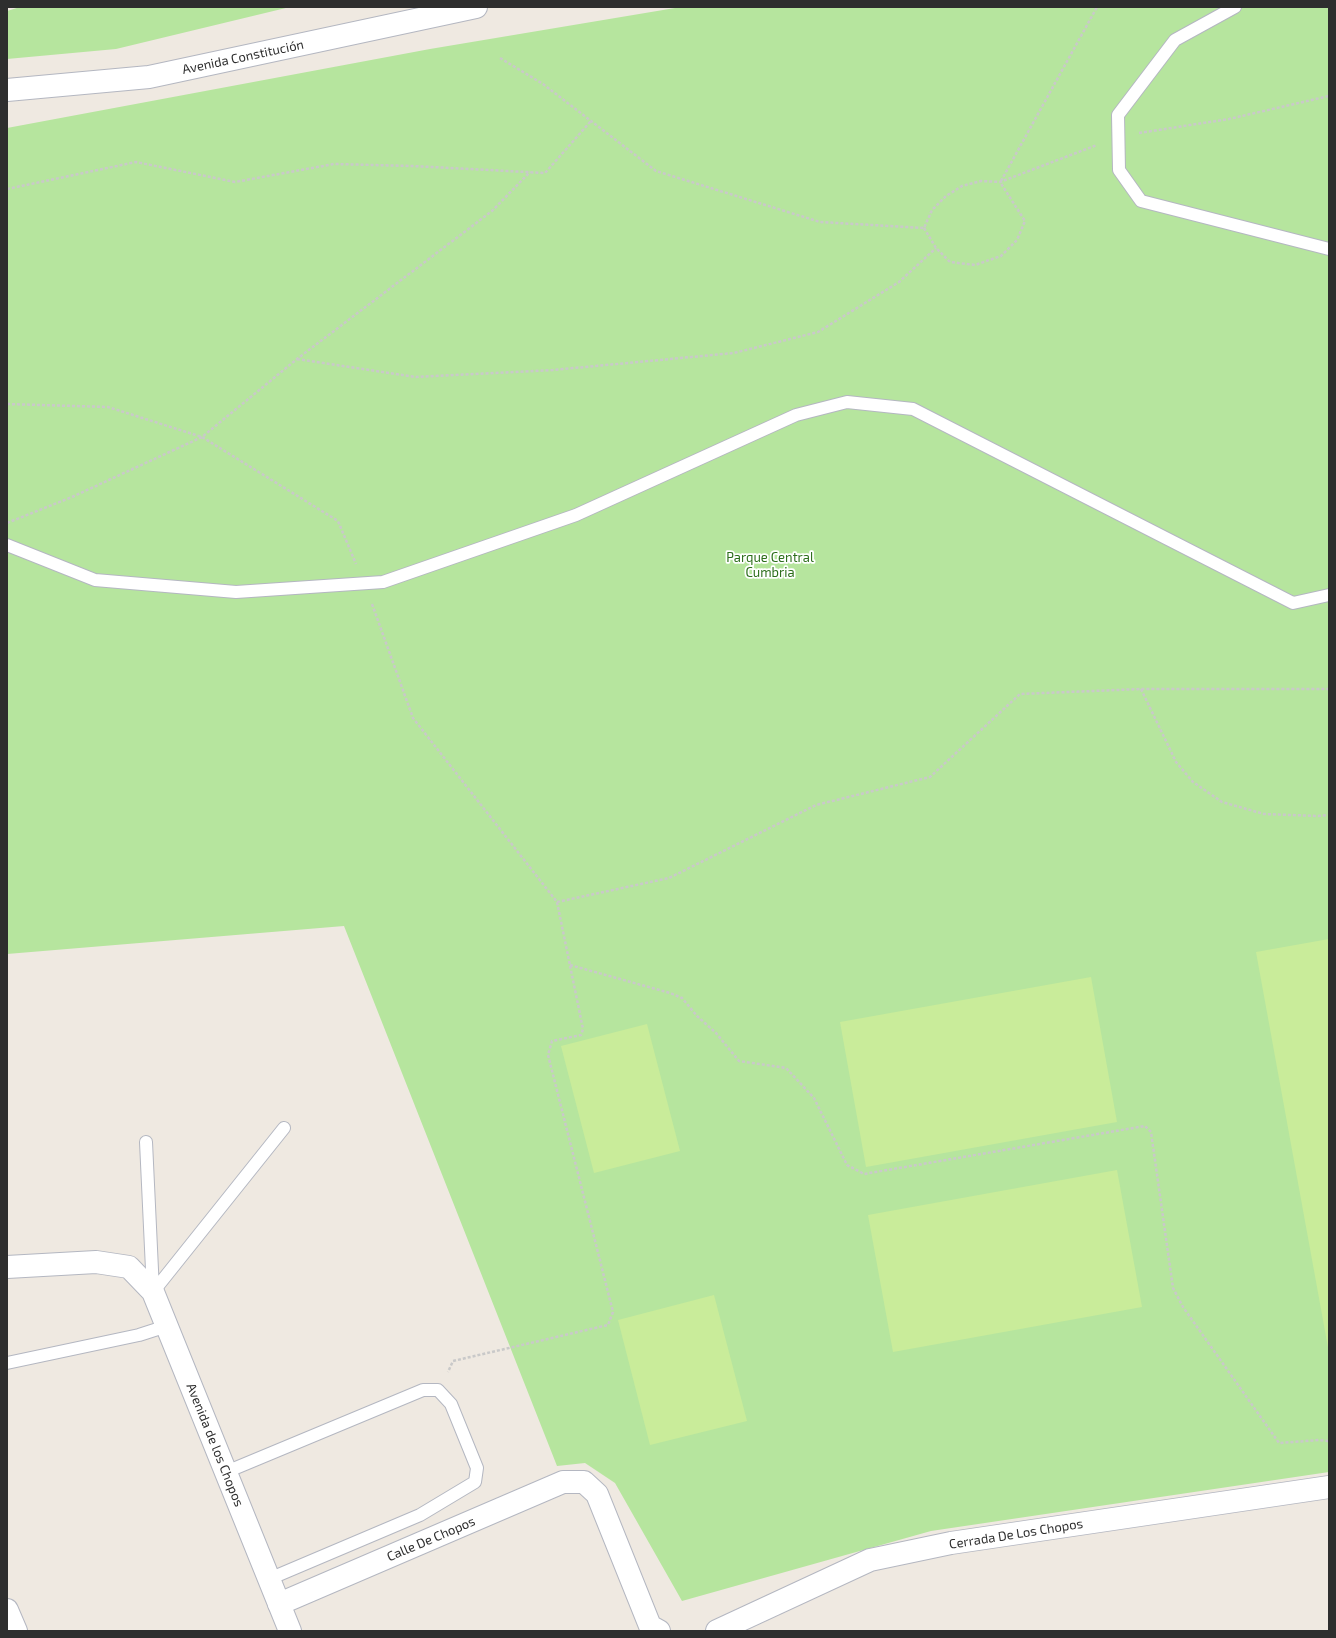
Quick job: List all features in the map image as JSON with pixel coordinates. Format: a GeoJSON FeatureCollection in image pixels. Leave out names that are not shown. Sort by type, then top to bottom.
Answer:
{"type":"FeatureCollection","features":[{"type":"Feature","properties":{"kind":"street","name":"Avenida Constitución"},"geometry":{"type":"LineString","coordinates":[[7,90],[149,77],[476,7]]}},
{"type":"Feature","properties":{"kind":"street","name":"Avenida de los Chopos"},"geometry":{"type":"LineString","coordinates":[[7,1267],[96,1262],[129,1267],[153,1292],[290,1631]]}},
{"type":"Feature","properties":{"kind":"street","name":"Calle De Chopos"},"geometry":{"type":"LineString","coordinates":[[279,1604],[563,1482],[584,1482],[597,1494],[650,1626],[659,1631]]}},
{"type":"Feature","properties":{"kind":"street","name":"Cerrada De Los Chopos"},"geometry":{"type":"LineString","coordinates":[[717,1631],[870,1560],[951,1543],[1329,1487]]}},
{"type":"Feature","properties":{"kind":"street"},"geometry":{"type":"LineString","coordinates":[[7,1610],[16,1631]]}},
{"type":"Feature","properties":{"kind":"lane"},"geometry":{"type":"LineString","coordinates":[[1235,7],[1175,40],[1118,116],[1119,170],[1141,201],[1329,249]]}},
{"type":"Feature","properties":{"kind":"lane"},"geometry":{"type":"LineString","coordinates":[[7,546],[95,580],[236,592],[383,582],[576,515],[796,415],[847,402],[913,409],[1293,603],[1329,595]]}},
{"type":"Feature","properties":{"kind":"lane"},"geometry":{"type":"LineString","coordinates":[[153,1292],[284,1128]]}},
{"type":"Feature","properties":{"kind":"lane"},"geometry":{"type":"LineString","coordinates":[[146,1142],[153,1292]]}},
{"type":"Feature","properties":{"kind":"lane"},"geometry":{"type":"LineString","coordinates":[[7,1363],[139,1335],[167,1326]]}},
{"type":"Feature","properties":{"kind":"lane"},"geometry":{"type":"LineString","coordinates":[[226,1472],[423,1390],[438,1390],[451,1404],[477,1468],[475,1482],[420,1515],[269,1579]]}},
{"type":"Feature","properties":{"kind":"path"},"geometry":{"type":"LineString","coordinates":[[1000,182],[1097,7]]}},
{"type":"Feature","properties":{"kind":"path"},"geometry":{"type":"LineString","coordinates":[[500,58],[543,84],[656,171],[820,222],[924,228]]}},
{"type":"Feature","properties":{"kind":"path"},"geometry":{"type":"LineString","coordinates":[[924,228],[932,210],[946,196],[962,186],[981,181],[1000,182],[1118,136],[1229,119],[1329,96]]}},
{"type":"Feature","properties":{"kind":"path"},"geometry":{"type":"LineString","coordinates":[[7,189],[136,162],[235,182],[334,164],[545,173],[591,121]]}},
{"type":"Feature","properties":{"kind":"path"},"geometry":{"type":"LineString","coordinates":[[7,524],[72,497],[202,437],[297,360],[492,211],[530,172]]}},
{"type":"Feature","properties":{"kind":"path"},"geometry":{"type":"LineString","coordinates":[[924,228],[936,248],[950,262],[974,265],[1001,256],[1017,240],[1025,222],[1000,182]]}},
{"type":"Feature","properties":{"kind":"path"},"geometry":{"type":"LineString","coordinates":[[297,360],[416,377],[553,370],[734,353],[818,332],[898,282],[936,248]]}},
{"type":"Feature","properties":{"kind":"path"},"geometry":{"type":"LineString","coordinates":[[7,404],[108,407],[202,437],[338,521],[365,583],[413,718],[557,902],[583,1028],[581,1035],[552,1041],[548,1055],[613,1312],[608,1325],[453,1361],[438,1390]]}},
{"type":"Feature","properties":{"kind":"path"},"geometry":{"type":"LineString","coordinates":[[557,902],[669,878],[816,804],[930,777],[1020,694],[1141,688],[1329,689]]}},
{"type":"Feature","properties":{"kind":"path"},"geometry":{"type":"LineString","coordinates":[[1141,688],[1176,762],[1194,782],[1222,802],[1264,814],[1329,815]]}},
{"type":"Feature","properties":{"kind":"path"},"geometry":{"type":"LineString","coordinates":[[570,965],[670,993],[682,998],[697,1016],[716,1033],[739,1061],[786,1068],[814,1098],[847,1165],[864,1174],[1145,1126],[1150,1132],[1173,1288],[1183,1307],[1278,1443],[1319,1440],[1329,1441]]}},
{"type":"Feature","properties":{"kind":"green space"},"geometry":{"type":"Polygon","coordinates":[[[20,7],[290,7],[116,49],[7,59],[7,11],[20,7]]]}},
{"type":"Feature","properties":{"kind":"green space","name":"Parque Central Cumbria"},"geometry":{"type":"Polygon","coordinates":[[[681,7],[1329,7],[1329,1472],[931,1531],[682,1601],[615,1483],[585,1463],[557,1466],[344,926],[7,954],[7,128],[430,49],[681,7]]]}},
{"type":"Feature","properties":{"kind":"green space"},"geometry":{"type":"Polygon","coordinates":[[[1329,939],[1329,1353],[1256,952],[1329,939]]]}},
{"type":"Feature","properties":{"kind":"green space"},"geometry":{"type":"Polygon","coordinates":[[[1091,977],[1117,1122],[866,1167],[840,1022],[1091,977]]]}},
{"type":"Feature","properties":{"kind":"green space"},"geometry":{"type":"Polygon","coordinates":[[[647,1024],[680,1151],[594,1173],[561,1046],[647,1024]]]}},
{"type":"Feature","properties":{"kind":"green space"},"geometry":{"type":"Polygon","coordinates":[[[1117,1170],[1142,1307],[893,1352],[868,1215],[1117,1170]]]}},
{"type":"Feature","properties":{"kind":"green space"},"geometry":{"type":"Polygon","coordinates":[[[714,1295],[747,1421],[650,1445],[618,1320],[714,1295]]]}}]}
